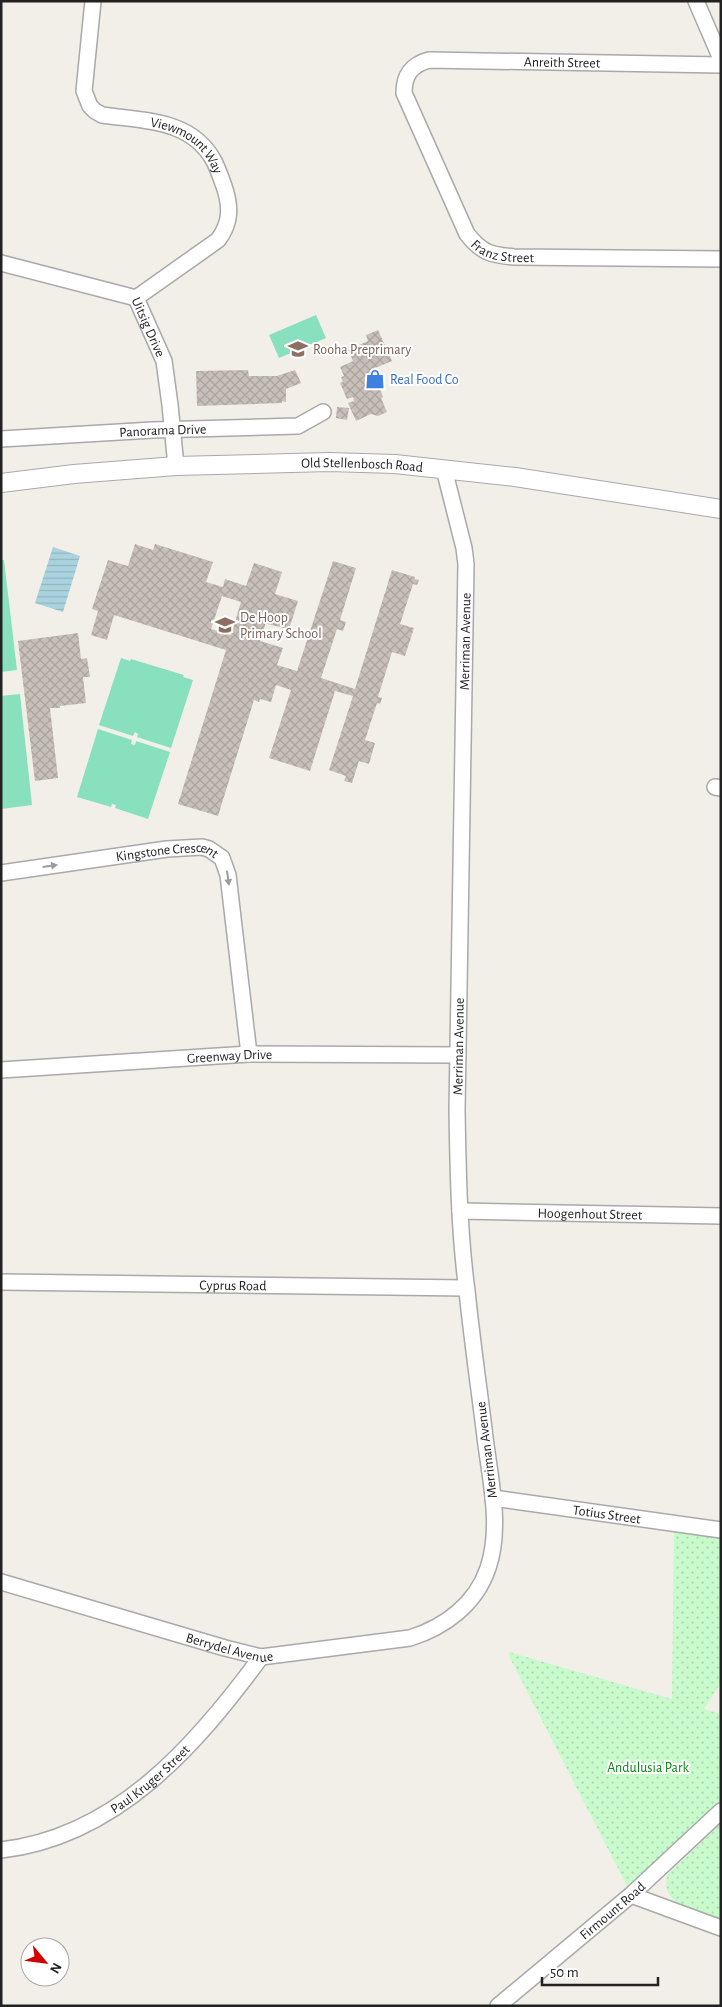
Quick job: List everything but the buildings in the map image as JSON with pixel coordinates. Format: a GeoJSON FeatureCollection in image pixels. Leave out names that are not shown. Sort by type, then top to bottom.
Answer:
{"type":"FeatureCollection","features":[{"type":"Feature","properties":{"kind":"street","name":"Viewmount Way"},"geometry":{"type":"LineString","coordinates":[[93,1],[84,91],[90,106],[102,115],[171,125],[190,133],[208,151],[215,162],[228,204],[228,221],[225,230],[218,240],[136,298]]}},
{"type":"Feature","properties":{"kind":"street"},"geometry":{"type":"LineString","coordinates":[[696,1],[721,59]]}},
{"type":"Feature","properties":{"kind":"street","name":"Anreith Street"},"geometry":{"type":"LineString","coordinates":[[408,72],[421,62],[429,60],[721,65]]}},
{"type":"Feature","properties":{"kind":"street","name":"Franz Street"},"geometry":{"type":"LineString","coordinates":[[408,72],[404,83],[404,93],[408,104],[467,234],[476,246],[485,252],[514,257],[721,259]]}},
{"type":"Feature","properties":{"kind":"street","name":"Uitsig Drive"},"geometry":{"type":"LineString","coordinates":[[1,263],[136,298],[164,361],[176,466]]}},
{"type":"Feature","properties":{"kind":"street","name":"Panorama Drive"},"geometry":{"type":"LineString","coordinates":[[1,439],[172,430],[298,426],[323,412]]}},
{"type":"Feature","properties":{"kind":"street","name":"Old Stellenbosch Road"},"geometry":{"type":"LineString","coordinates":[[1,483],[74,474],[176,466],[329,462],[395,464],[515,477],[721,509]]}},
{"type":"Feature","properties":{"kind":"street","name":"Merriman Avenue"},"geometry":{"type":"LineString","coordinates":[[444,469],[464,548],[466,580],[457,1110],[460,1211],[466,1288],[493,1498],[494,1533],[492,1553],[482,1584],[458,1614]]}},
{"type":"Feature","properties":{"kind":"street","name":"Kingstone Crescent"},"geometry":{"type":"LineString","coordinates":[[1,873],[166,850],[202,848],[216,853],[226,865],[228,875],[249,1054]]}},
{"type":"Feature","properties":{"kind":"street","name":"Greenway Drive"},"geometry":{"type":"LineString","coordinates":[[1,1070],[249,1054],[458,1055]]}},
{"type":"Feature","properties":{"kind":"street","name":"Hoogenhout Street"},"geometry":{"type":"LineString","coordinates":[[460,1211],[721,1216]]}},
{"type":"Feature","properties":{"kind":"street","name":"Cyprus Road"},"geometry":{"type":"LineString","coordinates":[[1,1282],[466,1288]]}},
{"type":"Feature","properties":{"kind":"street","name":"Totius Street"},"geometry":{"type":"LineString","coordinates":[[493,1498],[721,1530]]}},
{"type":"Feature","properties":{"kind":"street","name":"Berrydel Avenue"},"geometry":{"type":"LineString","coordinates":[[1,1582],[225,1648],[261,1656],[410,1638],[428,1632],[458,1614]]}},
{"type":"Feature","properties":{"kind":"street","name":"Paul Kruger Street"},"geometry":{"type":"LineString","coordinates":[[1,1850],[31,1845],[65,1834],[96,1820],[132,1797],[175,1760],[197,1737],[261,1656]]}},
{"type":"Feature","properties":{"kind":"street","name":"Firmount Road"},"geometry":{"type":"LineString","coordinates":[[498,2006],[631,1895],[721,1811]]}},
{"type":"Feature","properties":{"kind":"street"},"geometry":{"type":"LineString","coordinates":[[631,1895],[721,1928]]}},
{"type":"Feature","properties":{"kind":"green space"},"geometry":{"type":"Polygon","coordinates":[[[316,315],[326,338],[279,358],[269,335],[316,315]]]}},
{"type":"Feature","properties":{"kind":"green space"},"geometry":{"type":"Polygon","coordinates":[[[1,560],[4,560],[17,670],[1,672],[1,560]]]}},
{"type":"Feature","properties":{"kind":"green space"},"geometry":{"type":"Polygon","coordinates":[[[121,658],[130,661],[131,659],[184,675],[183,677],[193,680],[171,748],[137,737],[138,734],[135,732],[133,736],[99,725],[121,658]]]}},
{"type":"Feature","properties":{"kind":"green space"},"geometry":{"type":"Polygon","coordinates":[[[20,694],[32,805],[1,809],[1,696],[20,694]]]}},
{"type":"Feature","properties":{"kind":"green space"},"geometry":{"type":"Polygon","coordinates":[[[98,729],[132,740],[131,744],[135,745],[136,741],[170,752],[148,819],[115,808],[116,805],[112,804],[111,807],[77,797],[98,729]]]}},
{"type":"Feature","properties":{"kind":"green space","name":"Andulusia Park"},"geometry":{"type":"Polygon","coordinates":[[[674,1531],[721,1538],[721,1683],[704,1709],[721,1714],[721,1801],[628,1888],[510,1658],[509,1652],[672,1699],[674,1531]]]}},
{"type":"Feature","properties":{"kind":"green space"},"geometry":{"type":"Polygon","coordinates":[[[721,1824],[721,1920],[682,1906],[674,1900],[666,1885],[668,1874],[721,1824]]]}},
{"type":"Feature","properties":{"kind":"water"},"geometry":{"type":"Polygon","coordinates":[[[53,547],[80,556],[63,612],[35,603],[53,547]]]}},
{"type":"Feature","properties":{"kind":"place","name":"Rooha Preprimary"},"geometry":{"type":"Point","coordinates":[298,349]}},
{"type":"Feature","properties":{"kind":"place","name":"Real Food Co"},"geometry":{"type":"Point","coordinates":[375,379]}},
{"type":"Feature","properties":{"kind":"place","name":"De Hoop Primary School"},"geometry":{"type":"Point","coordinates":[225,625]}}]}
